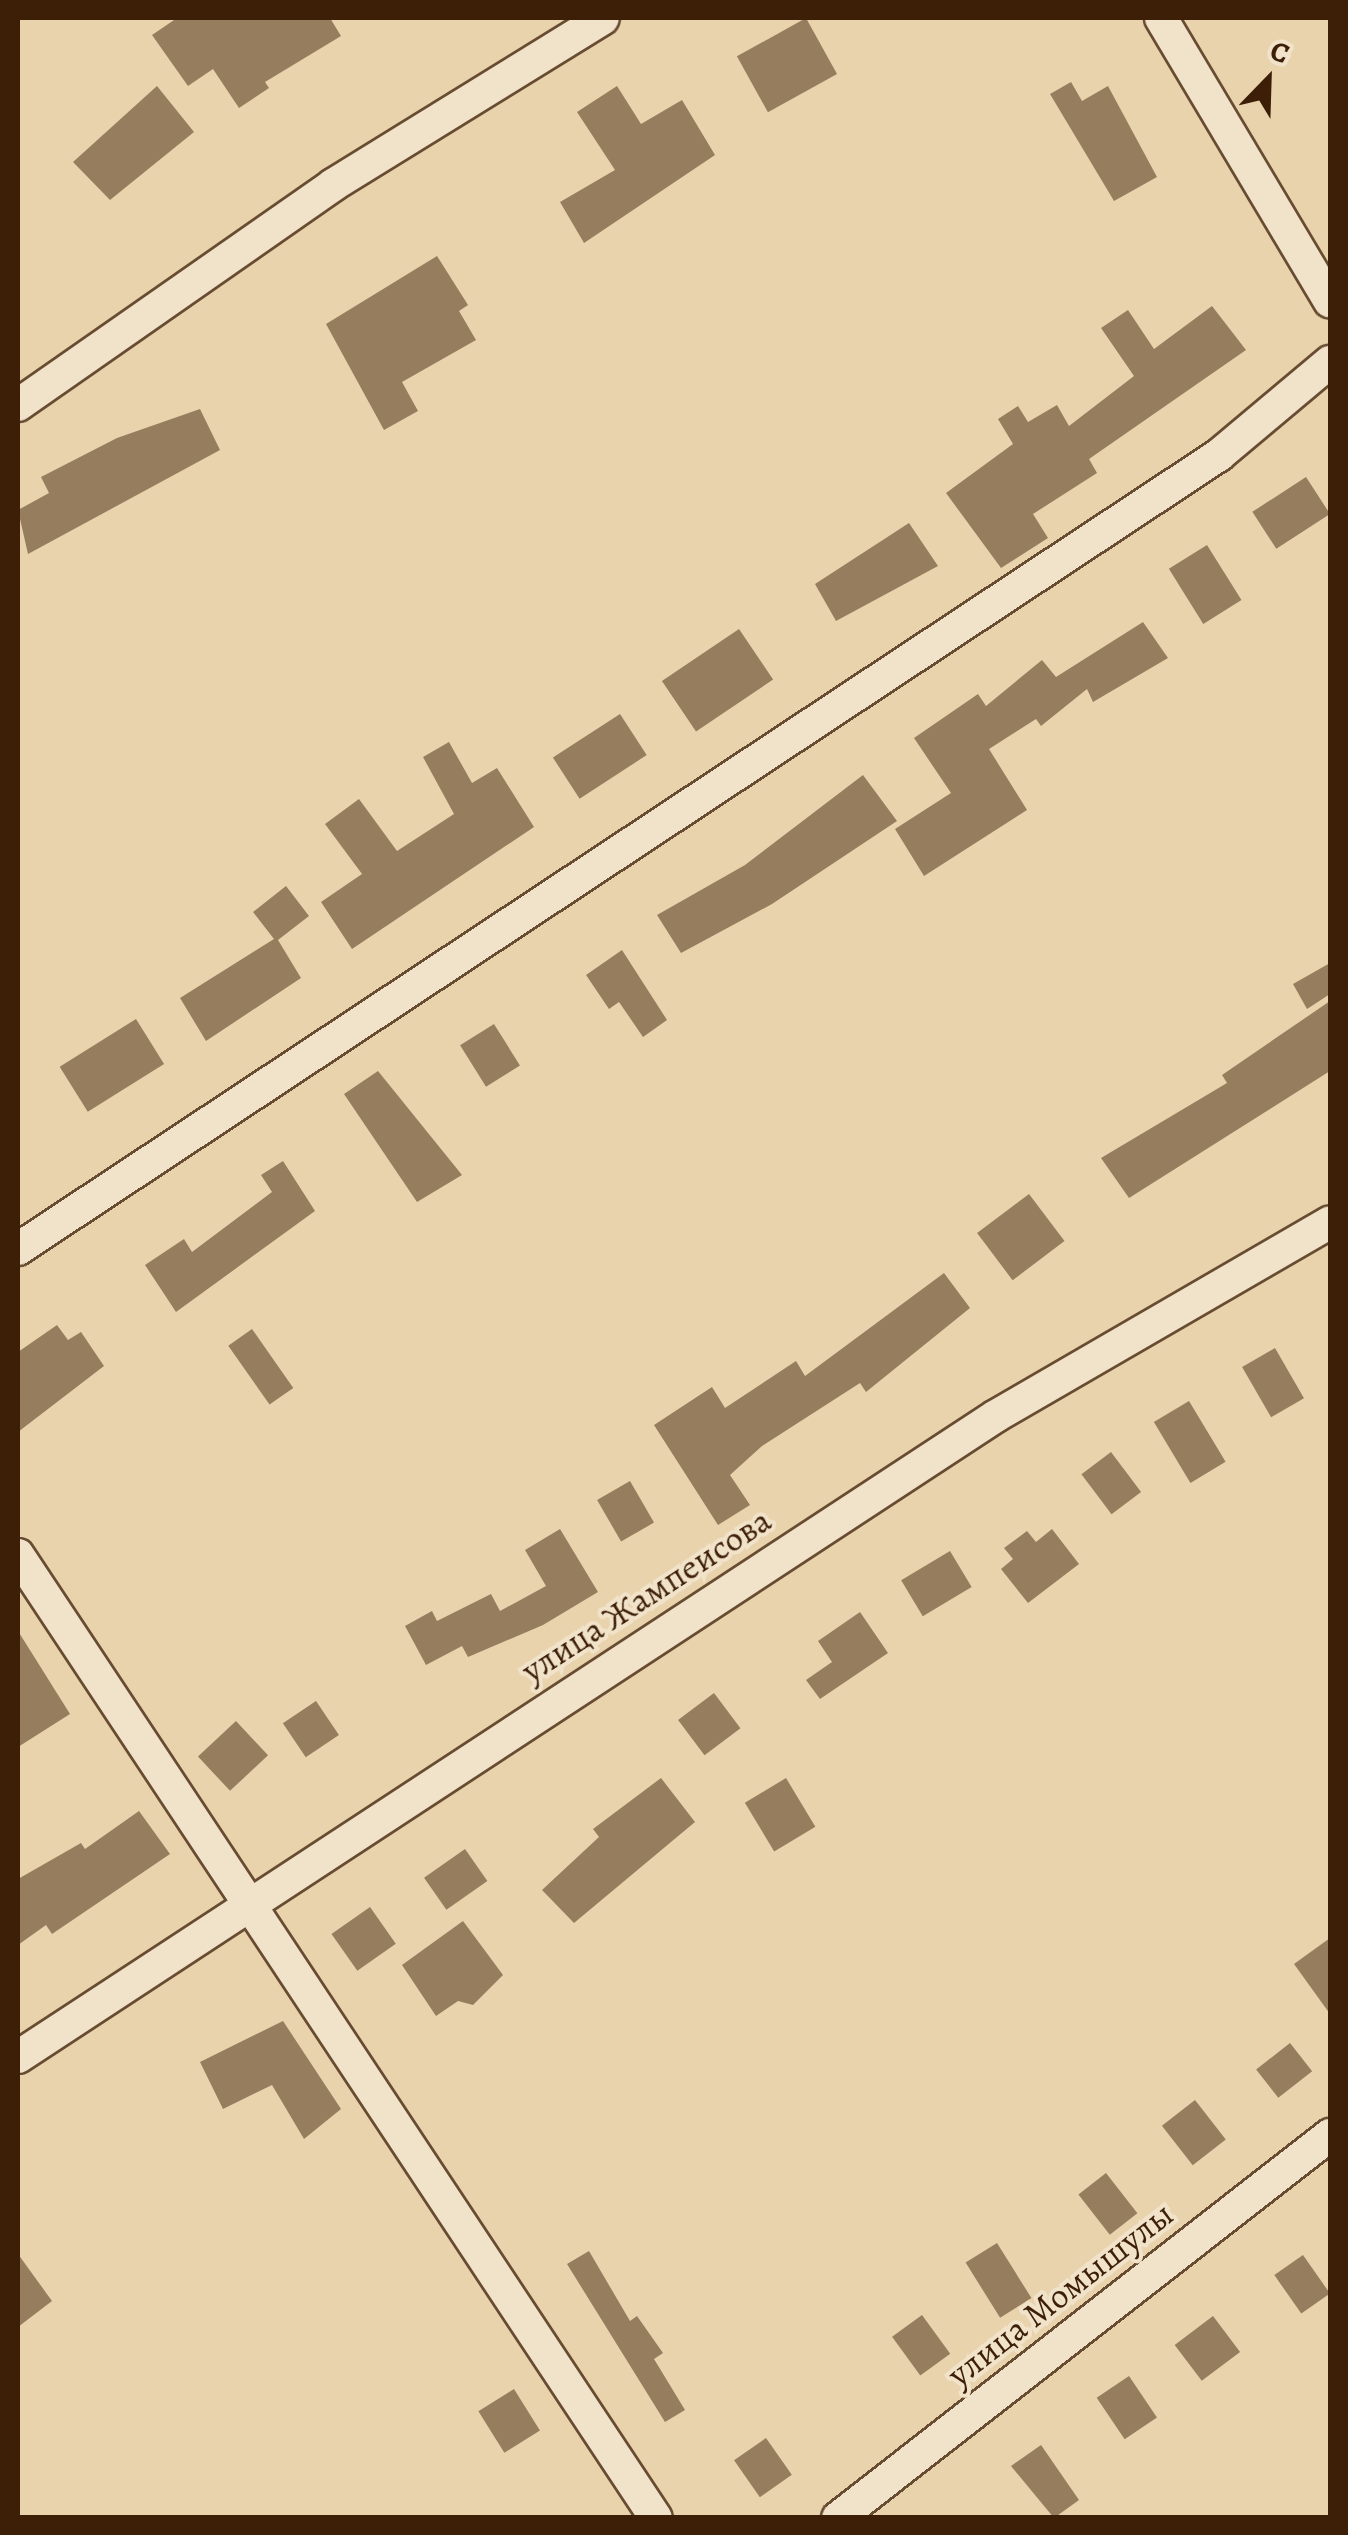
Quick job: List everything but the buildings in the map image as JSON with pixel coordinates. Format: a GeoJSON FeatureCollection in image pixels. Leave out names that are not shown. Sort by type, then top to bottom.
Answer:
{"type":"FeatureCollection","features":[{"type":"Feature","properties":{"kind":"street"},"geometry":{"type":"LineString","coordinates":[[18,406],[333,184],[603,18]]}},
{"type":"Feature","properties":{"kind":"street"},"geometry":{"type":"LineString","coordinates":[[1161,18],[1330,302]]}},
{"type":"Feature","properties":{"kind":"street"},"geometry":{"type":"LineString","coordinates":[[18,1249],[1219,456],[1330,362]]}},
{"type":"Feature","properties":{"kind":"street","name":"улица Жампеисова"},"geometry":{"type":"LineString","coordinates":[[18,2056],[244,1902],[996,1416],[1330,1222]]}},
{"type":"Feature","properties":{"kind":"street"},"geometry":{"type":"LineString","coordinates":[[18,1555],[244,1902],[656,2518]]}},
{"type":"Feature","properties":{"kind":"street","name":"улица Момышулы"},"geometry":{"type":"LineString","coordinates":[[838,2518],[1330,2135]]}}]}
